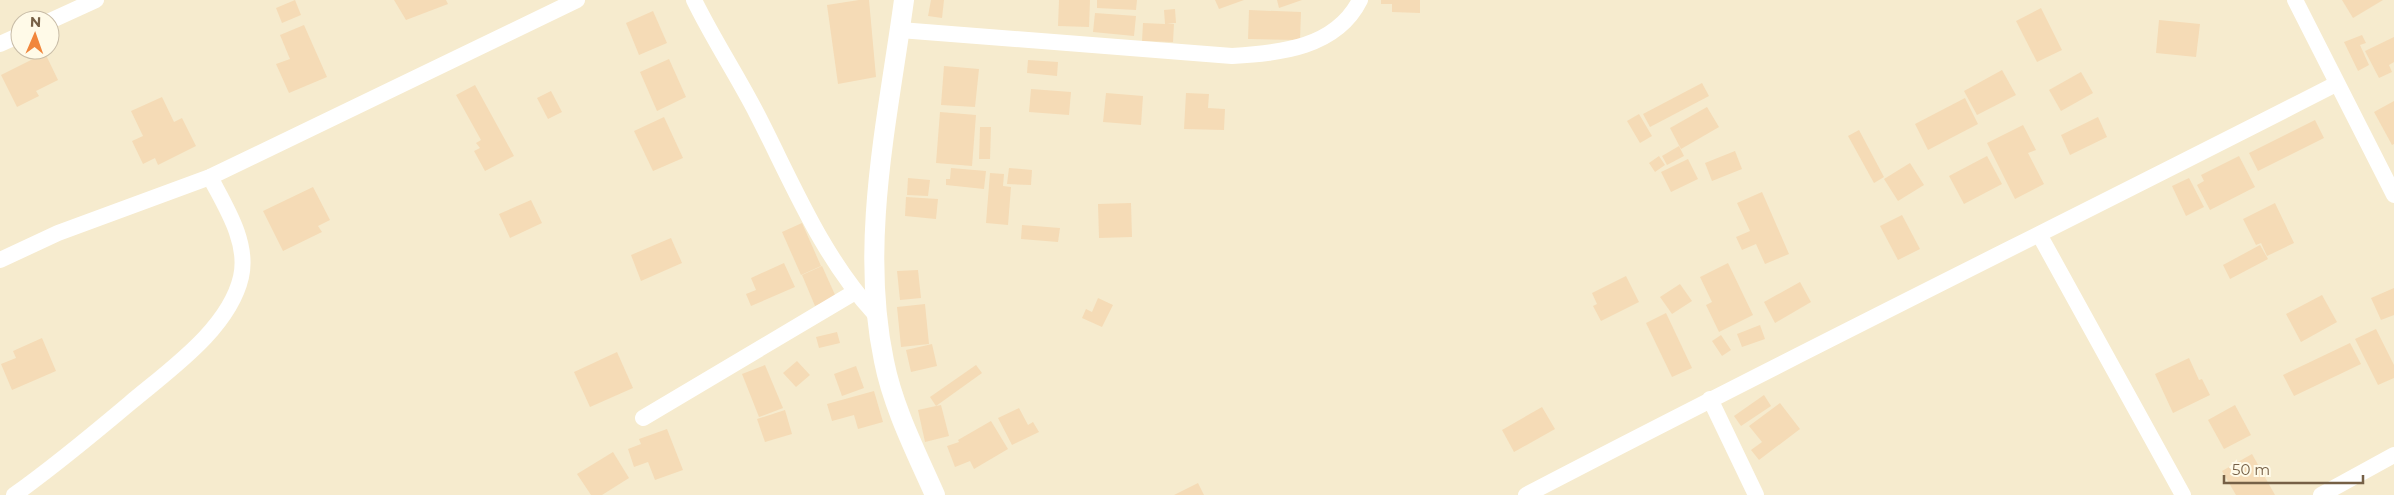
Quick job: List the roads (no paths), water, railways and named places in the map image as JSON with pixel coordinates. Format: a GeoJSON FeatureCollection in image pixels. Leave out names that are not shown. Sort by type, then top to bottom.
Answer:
{"type":"FeatureCollection","features":[{"type":"Feature","properties":{"kind":"street"},"geometry":{"type":"LineString","coordinates":[[60,16],[96,0]]}},
{"type":"Feature","properties":{"kind":"street"},"geometry":{"type":"LineString","coordinates":[[0,260],[58,233],[210,177],[577,0]]}},
{"type":"Feature","properties":{"kind":"street"},"geometry":{"type":"LineString","coordinates":[[694,0],[754,109],[819,234],[855,292],[875,314]]}},
{"type":"Feature","properties":{"kind":"street"},"geometry":{"type":"LineString","coordinates":[[904,0],[886,124],[874,246],[875,314],[884,363],[903,421],[935,495]]}},
{"type":"Feature","properties":{"kind":"street"},"geometry":{"type":"LineString","coordinates":[[900,30],[1232,56],[1262,54],[1298,48],[1328,35],[1351,16],[1360,0]]}},
{"type":"Feature","properties":{"kind":"street"},"geometry":{"type":"LineString","coordinates":[[2295,0],[2336,84],[2389,175],[2394,195]]}},
{"type":"Feature","properties":{"kind":"street"},"geometry":{"type":"LineString","coordinates":[[1526,495],[1710,399],[2040,236],[2336,84]]}},
{"type":"Feature","properties":{"kind":"street"},"geometry":{"type":"LineString","coordinates":[[14,495],[60,462],[193,349],[219,320],[234,296],[242,276],[242,255],[235,225],[210,177]]}},
{"type":"Feature","properties":{"kind":"street"},"geometry":{"type":"LineString","coordinates":[[2040,236],[2183,495]]}},
{"type":"Feature","properties":{"kind":"street"},"geometry":{"type":"LineString","coordinates":[[643,418],[855,292]]}},
{"type":"Feature","properties":{"kind":"street"},"geometry":{"type":"LineString","coordinates":[[1710,399],[1756,495]]}},
{"type":"Feature","properties":{"kind":"street"},"geometry":{"type":"LineString","coordinates":[[2321,495],[2394,455]]}}]}
